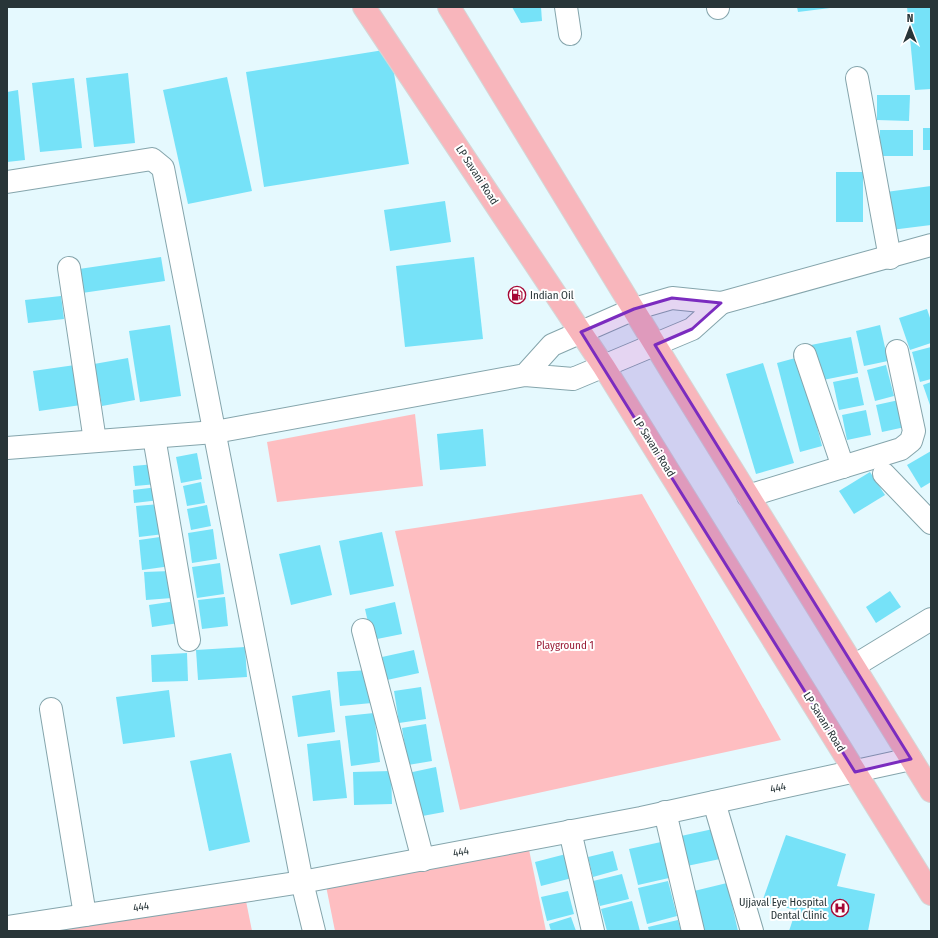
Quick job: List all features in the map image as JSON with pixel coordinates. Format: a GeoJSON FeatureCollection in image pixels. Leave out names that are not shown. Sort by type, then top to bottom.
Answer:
{"type":"FeatureCollection","features":[{"type":"Feature","properties":{"kind":"main road","name":"LP Savani Road"},"geometry":{"type":"LineString","coordinates":[[364,7],[604,367],[931,894]]}},
{"type":"Feature","properties":{"kind":"main road"},"geometry":{"type":"LineString","coordinates":[[449,7],[655,345],[931,791]]}},
{"type":"Feature","properties":{"kind":"street"},"geometry":{"type":"LineString","coordinates":[[566,7],[570,34]]}},
{"type":"Feature","properties":{"kind":"street"},"geometry":{"type":"LineString","coordinates":[[857,78],[890,258]]}},
{"type":"Feature","properties":{"kind":"street"},"geometry":{"type":"LineString","coordinates":[[7,182],[152,159],[163,168],[302,882],[314,931]]}},
{"type":"Feature","properties":{"kind":"street"},"geometry":{"type":"LineString","coordinates":[[525,375],[552,345],[634,309],[672,298],[721,303],[890,258],[931,245]]}},
{"type":"Feature","properties":{"kind":"street"},"geometry":{"type":"LineString","coordinates":[[69,268],[95,441]]}},
{"type":"Feature","properties":{"kind":"street"},"geometry":{"type":"LineString","coordinates":[[7,448],[215,432],[525,375],[573,379],[692,329],[721,303]]}},
{"type":"Feature","properties":{"kind":"street"},"geometry":{"type":"LineString","coordinates":[[748,496],[901,449],[911,441],[914,431],[897,351]]}},
{"type":"Feature","properties":{"kind":"street"},"geometry":{"type":"LineString","coordinates":[[805,355],[843,467]]}},
{"type":"Feature","properties":{"kind":"street"},"geometry":{"type":"LineString","coordinates":[[154,437],[189,640]]}},
{"type":"Feature","properties":{"kind":"street"},"geometry":{"type":"LineString","coordinates":[[884,474],[931,523]]}},
{"type":"Feature","properties":{"kind":"street"},"geometry":{"type":"LineString","coordinates":[[854,666],[931,619]]}},
{"type":"Feature","properties":{"kind":"street"},"geometry":{"type":"LineString","coordinates":[[363,630],[422,860]]}},
{"type":"Feature","properties":{"kind":"street"},"geometry":{"type":"LineString","coordinates":[[51,709],[85,916]]}},
{"type":"Feature","properties":{"kind":"street","name":"444"},"geometry":{"type":"LineString","coordinates":[[7,927],[54,926],[85,916],[302,882],[422,860],[666,812],[911,759]]}},
{"type":"Feature","properties":{"kind":"street"},"geometry":{"type":"LineString","coordinates":[[714,802],[752,931]]}},
{"type":"Feature","properties":{"kind":"street"},"geometry":{"type":"LineString","coordinates":[[666,812],[693,931]]}},
{"type":"Feature","properties":{"kind":"street"},"geometry":{"type":"LineString","coordinates":[[570,831],[593,931]]}},
{"type":"Feature","properties":{"kind":"highlighted area"},"geometry":{"type":"Polygon","coordinates":[[[672,298],[721,303],[692,329],[655,345],[911,759],[855,772],[581,332],[634,309],[672,298]]]}},
{"type":"Feature","properties":{"kind":"green space"},"geometry":{"type":"Polygon","coordinates":[[[415,414],[423,486],[277,502],[267,442],[415,414]]]}},
{"type":"Feature","properties":{"kind":"green space","name":"Playground 1"},"geometry":{"type":"Polygon","coordinates":[[[642,494],[781,740],[460,810],[395,531],[642,494]]]}},
{"type":"Feature","properties":{"kind":"green space"},"geometry":{"type":"Polygon","coordinates":[[[527,840],[546,931],[335,931],[325,881],[527,840]]]}},
{"type":"Feature","properties":{"kind":"green space"},"geometry":{"type":"Polygon","coordinates":[[[245,896],[252,931],[58,931],[57,925],[245,896]]]}},
{"type":"Feature","properties":{"kind":"building"},"geometry":{"type":"Polygon","coordinates":[[[512,7],[541,7],[542,21],[521,23],[512,7]]]}},
{"type":"Feature","properties":{"kind":"building"},"geometry":{"type":"Polygon","coordinates":[[[797,7],[830,7],[830,8],[798,12],[797,7]]]}},
{"type":"Feature","properties":{"kind":"building"},"geometry":{"type":"Polygon","coordinates":[[[907,7],[931,7],[931,89],[915,90],[907,7]]]}},
{"type":"Feature","properties":{"kind":"building"},"geometry":{"type":"Polygon","coordinates":[[[390,49],[409,164],[264,187],[246,72],[390,49]]]}},
{"type":"Feature","properties":{"kind":"building"},"geometry":{"type":"Polygon","coordinates":[[[128,73],[135,143],[94,147],[86,78],[128,73]]]}},
{"type":"Feature","properties":{"kind":"building"},"geometry":{"type":"Polygon","coordinates":[[[227,77],[252,191],[188,204],[163,90],[227,77]]]}},
{"type":"Feature","properties":{"kind":"building"},"geometry":{"type":"Polygon","coordinates":[[[74,78],[82,148],[40,152],[32,83],[74,78]]]}},
{"type":"Feature","properties":{"kind":"building"},"geometry":{"type":"Polygon","coordinates":[[[18,90],[25,160],[7,162],[7,92],[18,90]]]}},
{"type":"Feature","properties":{"kind":"building"},"geometry":{"type":"Polygon","coordinates":[[[877,95],[910,95],[909,121],[877,120],[877,95]]]}},
{"type":"Feature","properties":{"kind":"building"},"geometry":{"type":"Polygon","coordinates":[[[923,128],[931,128],[931,150],[923,150],[923,128]]]}},
{"type":"Feature","properties":{"kind":"building"},"geometry":{"type":"Polygon","coordinates":[[[880,130],[913,130],[913,156],[880,156],[880,130]]]}},
{"type":"Feature","properties":{"kind":"building"},"geometry":{"type":"Polygon","coordinates":[[[836,172],[863,172],[863,222],[836,222],[836,172]]]}},
{"type":"Feature","properties":{"kind":"building"},"geometry":{"type":"Polygon","coordinates":[[[931,186],[931,225],[891,230],[886,192],[931,186]]]}},
{"type":"Feature","properties":{"kind":"building"},"geometry":{"type":"Polygon","coordinates":[[[445,201],[451,242],[390,251],[384,210],[445,201]]]}},
{"type":"Feature","properties":{"kind":"building"},"geometry":{"type":"Polygon","coordinates":[[[161,257],[165,281],[82,293],[79,269],[161,257]]]}},
{"type":"Feature","properties":{"kind":"building"},"geometry":{"type":"Polygon","coordinates":[[[474,257],[483,339],[405,347],[396,266],[474,257]]]}},
{"type":"Feature","properties":{"kind":"building"},"geometry":{"type":"Polygon","coordinates":[[[61,296],[64,319],[28,323],[25,300],[61,296]]]}},
{"type":"Feature","properties":{"kind":"building"},"geometry":{"type":"Polygon","coordinates":[[[927,309],[931,321],[931,343],[910,350],[899,318],[927,309]]]}},
{"type":"Feature","properties":{"kind":"building"},"geometry":{"type":"Polygon","coordinates":[[[170,325],[181,396],[140,402],[129,331],[170,325]]]}},
{"type":"Feature","properties":{"kind":"building"},"geometry":{"type":"Polygon","coordinates":[[[880,325],[888,361],[864,366],[856,331],[880,325]]]}},
{"type":"Feature","properties":{"kind":"building"},"geometry":{"type":"Polygon","coordinates":[[[851,337],[858,373],[818,381],[811,345],[851,337]]]}},
{"type":"Feature","properties":{"kind":"building"},"geometry":{"type":"Polygon","coordinates":[[[931,347],[931,379],[920,382],[912,352],[931,347]]]}},
{"type":"Feature","properties":{"kind":"building"},"geometry":{"type":"Polygon","coordinates":[[[799,357],[822,446],[800,452],[777,363],[799,357]]]}},
{"type":"Feature","properties":{"kind":"building"},"geometry":{"type":"Polygon","coordinates":[[[128,358],[135,400],[102,406],[94,364],[128,358]]]}},
{"type":"Feature","properties":{"kind":"building"},"geometry":{"type":"Polygon","coordinates":[[[763,363],[794,463],[756,474],[726,374],[763,363]]]}},
{"type":"Feature","properties":{"kind":"building"},"geometry":{"type":"Polygon","coordinates":[[[75,365],[81,405],[39,411],[33,371],[75,365]]]}},
{"type":"Feature","properties":{"kind":"building"},"geometry":{"type":"Polygon","coordinates":[[[886,365],[894,396],[875,401],[867,370],[886,365]]]}},
{"type":"Feature","properties":{"kind":"building"},"geometry":{"type":"Polygon","coordinates":[[[858,377],[864,405],[839,410],[833,382],[858,377]]]}},
{"type":"Feature","properties":{"kind":"building"},"geometry":{"type":"Polygon","coordinates":[[[931,382],[931,408],[923,385],[931,382]]]}},
{"type":"Feature","properties":{"kind":"building"},"geometry":{"type":"Polygon","coordinates":[[[899,400],[905,427],[882,432],[876,405],[899,400]]]}},
{"type":"Feature","properties":{"kind":"building"},"geometry":{"type":"Polygon","coordinates":[[[866,410],[871,435],[847,440],[842,415],[866,410]]]}},
{"type":"Feature","properties":{"kind":"building"},"geometry":{"type":"Polygon","coordinates":[[[483,429],[486,466],[440,470],[437,434],[483,429]]]}},
{"type":"Feature","properties":{"kind":"building"},"geometry":{"type":"Polygon","coordinates":[[[931,451],[931,482],[921,488],[907,465],[931,451]]]}},
{"type":"Feature","properties":{"kind":"building"},"geometry":{"type":"Polygon","coordinates":[[[197,453],[202,479],[181,483],[176,457],[197,453]]]}},
{"type":"Feature","properties":{"kind":"building"},"geometry":{"type":"Polygon","coordinates":[[[155,464],[157,484],[135,486],[133,466],[155,464]]]}},
{"type":"Feature","properties":{"kind":"building"},"geometry":{"type":"Polygon","coordinates":[[[870,472],[885,495],[854,514],[839,491],[870,472]]]}},
{"type":"Feature","properties":{"kind":"building"},"geometry":{"type":"Polygon","coordinates":[[[201,482],[205,503],[187,506],[183,486],[201,482]]]}},
{"type":"Feature","properties":{"kind":"building"},"geometry":{"type":"Polygon","coordinates":[[[158,487],[160,500],[134,503],[133,490],[158,487]]]}},
{"type":"Feature","properties":{"kind":"building"},"geometry":{"type":"Polygon","coordinates":[[[160,504],[164,534],[139,537],[136,506],[160,504]]]}},
{"type":"Feature","properties":{"kind":"building"},"geometry":{"type":"Polygon","coordinates":[[[207,505],[211,526],[191,530],[187,509],[207,505]]]}},
{"type":"Feature","properties":{"kind":"building"},"geometry":{"type":"Polygon","coordinates":[[[213,529],[217,559],[192,563],[188,533],[213,529]]]}},
{"type":"Feature","properties":{"kind":"building"},"geometry":{"type":"Polygon","coordinates":[[[382,532],[394,586],[350,595],[339,541],[382,532]]]}},
{"type":"Feature","properties":{"kind":"building"},"geometry":{"type":"Polygon","coordinates":[[[167,536],[171,566],[142,570],[139,540],[167,536]]]}},
{"type":"Feature","properties":{"kind":"building"},"geometry":{"type":"Polygon","coordinates":[[[320,545],[332,595],[291,605],[279,554],[320,545]]]}},
{"type":"Feature","properties":{"kind":"building"},"geometry":{"type":"Polygon","coordinates":[[[220,563],[224,594],[197,598],[192,567],[220,563]]]}},
{"type":"Feature","properties":{"kind":"building"},"geometry":{"type":"Polygon","coordinates":[[[171,571],[172,598],[146,600],[144,572],[171,571]]]}},
{"type":"Feature","properties":{"kind":"building"},"geometry":{"type":"Polygon","coordinates":[[[890,591],[901,607],[876,623],[866,607],[890,591]]]}},
{"type":"Feature","properties":{"kind":"building"},"geometry":{"type":"Polygon","coordinates":[[[225,597],[228,626],[202,629],[198,600],[225,597]]]}},
{"type":"Feature","properties":{"kind":"building"},"geometry":{"type":"Polygon","coordinates":[[[176,601],[179,623],[152,627],[149,605],[176,601]]]}},
{"type":"Feature","properties":{"kind":"building"},"geometry":{"type":"Polygon","coordinates":[[[395,602],[402,634],[372,640],[365,609],[395,602]]]}},
{"type":"Feature","properties":{"kind":"building"},"geometry":{"type":"Polygon","coordinates":[[[245,647],[247,677],[198,680],[196,650],[245,647]]]}},
{"type":"Feature","properties":{"kind":"building"},"geometry":{"type":"Polygon","coordinates":[[[414,650],[419,673],[387,680],[382,657],[414,650]]]}},
{"type":"Feature","properties":{"kind":"building"},"geometry":{"type":"Polygon","coordinates":[[[187,653],[188,681],[152,682],[151,655],[187,653]]]}},
{"type":"Feature","properties":{"kind":"building"},"geometry":{"type":"Polygon","coordinates":[[[369,670],[372,703],[340,706],[337,672],[369,670]]]}},
{"type":"Feature","properties":{"kind":"building"},"geometry":{"type":"Polygon","coordinates":[[[421,687],[426,719],[399,723],[394,691],[421,687]]]}},
{"type":"Feature","properties":{"kind":"building"},"geometry":{"type":"Polygon","coordinates":[[[169,690],[175,737],[123,744],[116,697],[169,690]]]}},
{"type":"Feature","properties":{"kind":"building"},"geometry":{"type":"Polygon","coordinates":[[[330,690],[335,732],[298,737],[292,696],[330,690]]]}},
{"type":"Feature","properties":{"kind":"building"},"geometry":{"type":"Polygon","coordinates":[[[374,713],[380,762],[351,766],[345,716],[374,713]]]}},
{"type":"Feature","properties":{"kind":"building"},"geometry":{"type":"Polygon","coordinates":[[[426,724],[432,761],[408,765],[402,728],[426,724]]]}},
{"type":"Feature","properties":{"kind":"building"},"geometry":{"type":"Polygon","coordinates":[[[340,740],[347,798],[313,801],[307,744],[340,740]]]}},
{"type":"Feature","properties":{"kind":"building"},"geometry":{"type":"Polygon","coordinates":[[[231,753],[250,842],[209,851],[190,761],[231,753]]]}},
{"type":"Feature","properties":{"kind":"building"},"geometry":{"type":"Polygon","coordinates":[[[436,767],[444,812],[417,817],[408,773],[436,767]]]}},
{"type":"Feature","properties":{"kind":"building"},"geometry":{"type":"Polygon","coordinates":[[[391,771],[392,804],[354,805],[353,772],[391,771]]]}},
{"type":"Feature","properties":{"kind":"building"},"geometry":{"type":"Polygon","coordinates":[[[713,829],[720,859],[687,866],[681,836],[713,829]]]}},
{"type":"Feature","properties":{"kind":"building"},"geometry":{"type":"Polygon","coordinates":[[[786,835],[846,854],[837,886],[875,894],[868,931],[789,931],[796,910],[762,902],[786,835]]]}},
{"type":"Feature","properties":{"kind":"building"},"geometry":{"type":"Polygon","coordinates":[[[661,842],[669,878],[638,885],[629,849],[661,842]]]}},
{"type":"Feature","properties":{"kind":"building"},"geometry":{"type":"Polygon","coordinates":[[[613,851],[618,870],[593,877],[588,857],[613,851]]]}},
{"type":"Feature","properties":{"kind":"building"},"geometry":{"type":"Polygon","coordinates":[[[566,854],[572,878],[541,886],[535,862],[566,854]]]}},
{"type":"Feature","properties":{"kind":"building"},"geometry":{"type":"Polygon","coordinates":[[[622,874],[629,899],[600,906],[593,881],[622,874]]]}},
{"type":"Feature","properties":{"kind":"building"},"geometry":{"type":"Polygon","coordinates":[[[668,881],[677,916],[647,924],[638,888],[668,881]]]}},
{"type":"Feature","properties":{"kind":"building"},"geometry":{"type":"Polygon","coordinates":[[[727,883],[738,931],[703,931],[694,891],[727,883]]]}},
{"type":"Feature","properties":{"kind":"building"},"geometry":{"type":"Polygon","coordinates":[[[568,891],[574,914],[547,921],[541,897],[568,891]]]}},
{"type":"Feature","properties":{"kind":"building"},"geometry":{"type":"Polygon","coordinates":[[[632,901],[640,931],[607,931],[601,909],[632,901]]]}},
{"type":"Feature","properties":{"kind":"building"},"geometry":{"type":"Polygon","coordinates":[[[571,917],[576,931],[551,931],[549,924],[571,917]]]}},
{"type":"Feature","properties":{"kind":"building"},"geometry":{"type":"Polygon","coordinates":[[[678,920],[681,931],[649,931],[648,927],[678,920]]]}},
{"type":"Feature","properties":{"kind":"place","name":"Indian Oil"},"geometry":{"type":"Point","coordinates":[517,295]}},
{"type":"Feature","properties":{"kind":"place","name":"Ujjaval Eye Hospital Dental Clinic"},"geometry":{"type":"Point","coordinates":[840,908]}}]}
